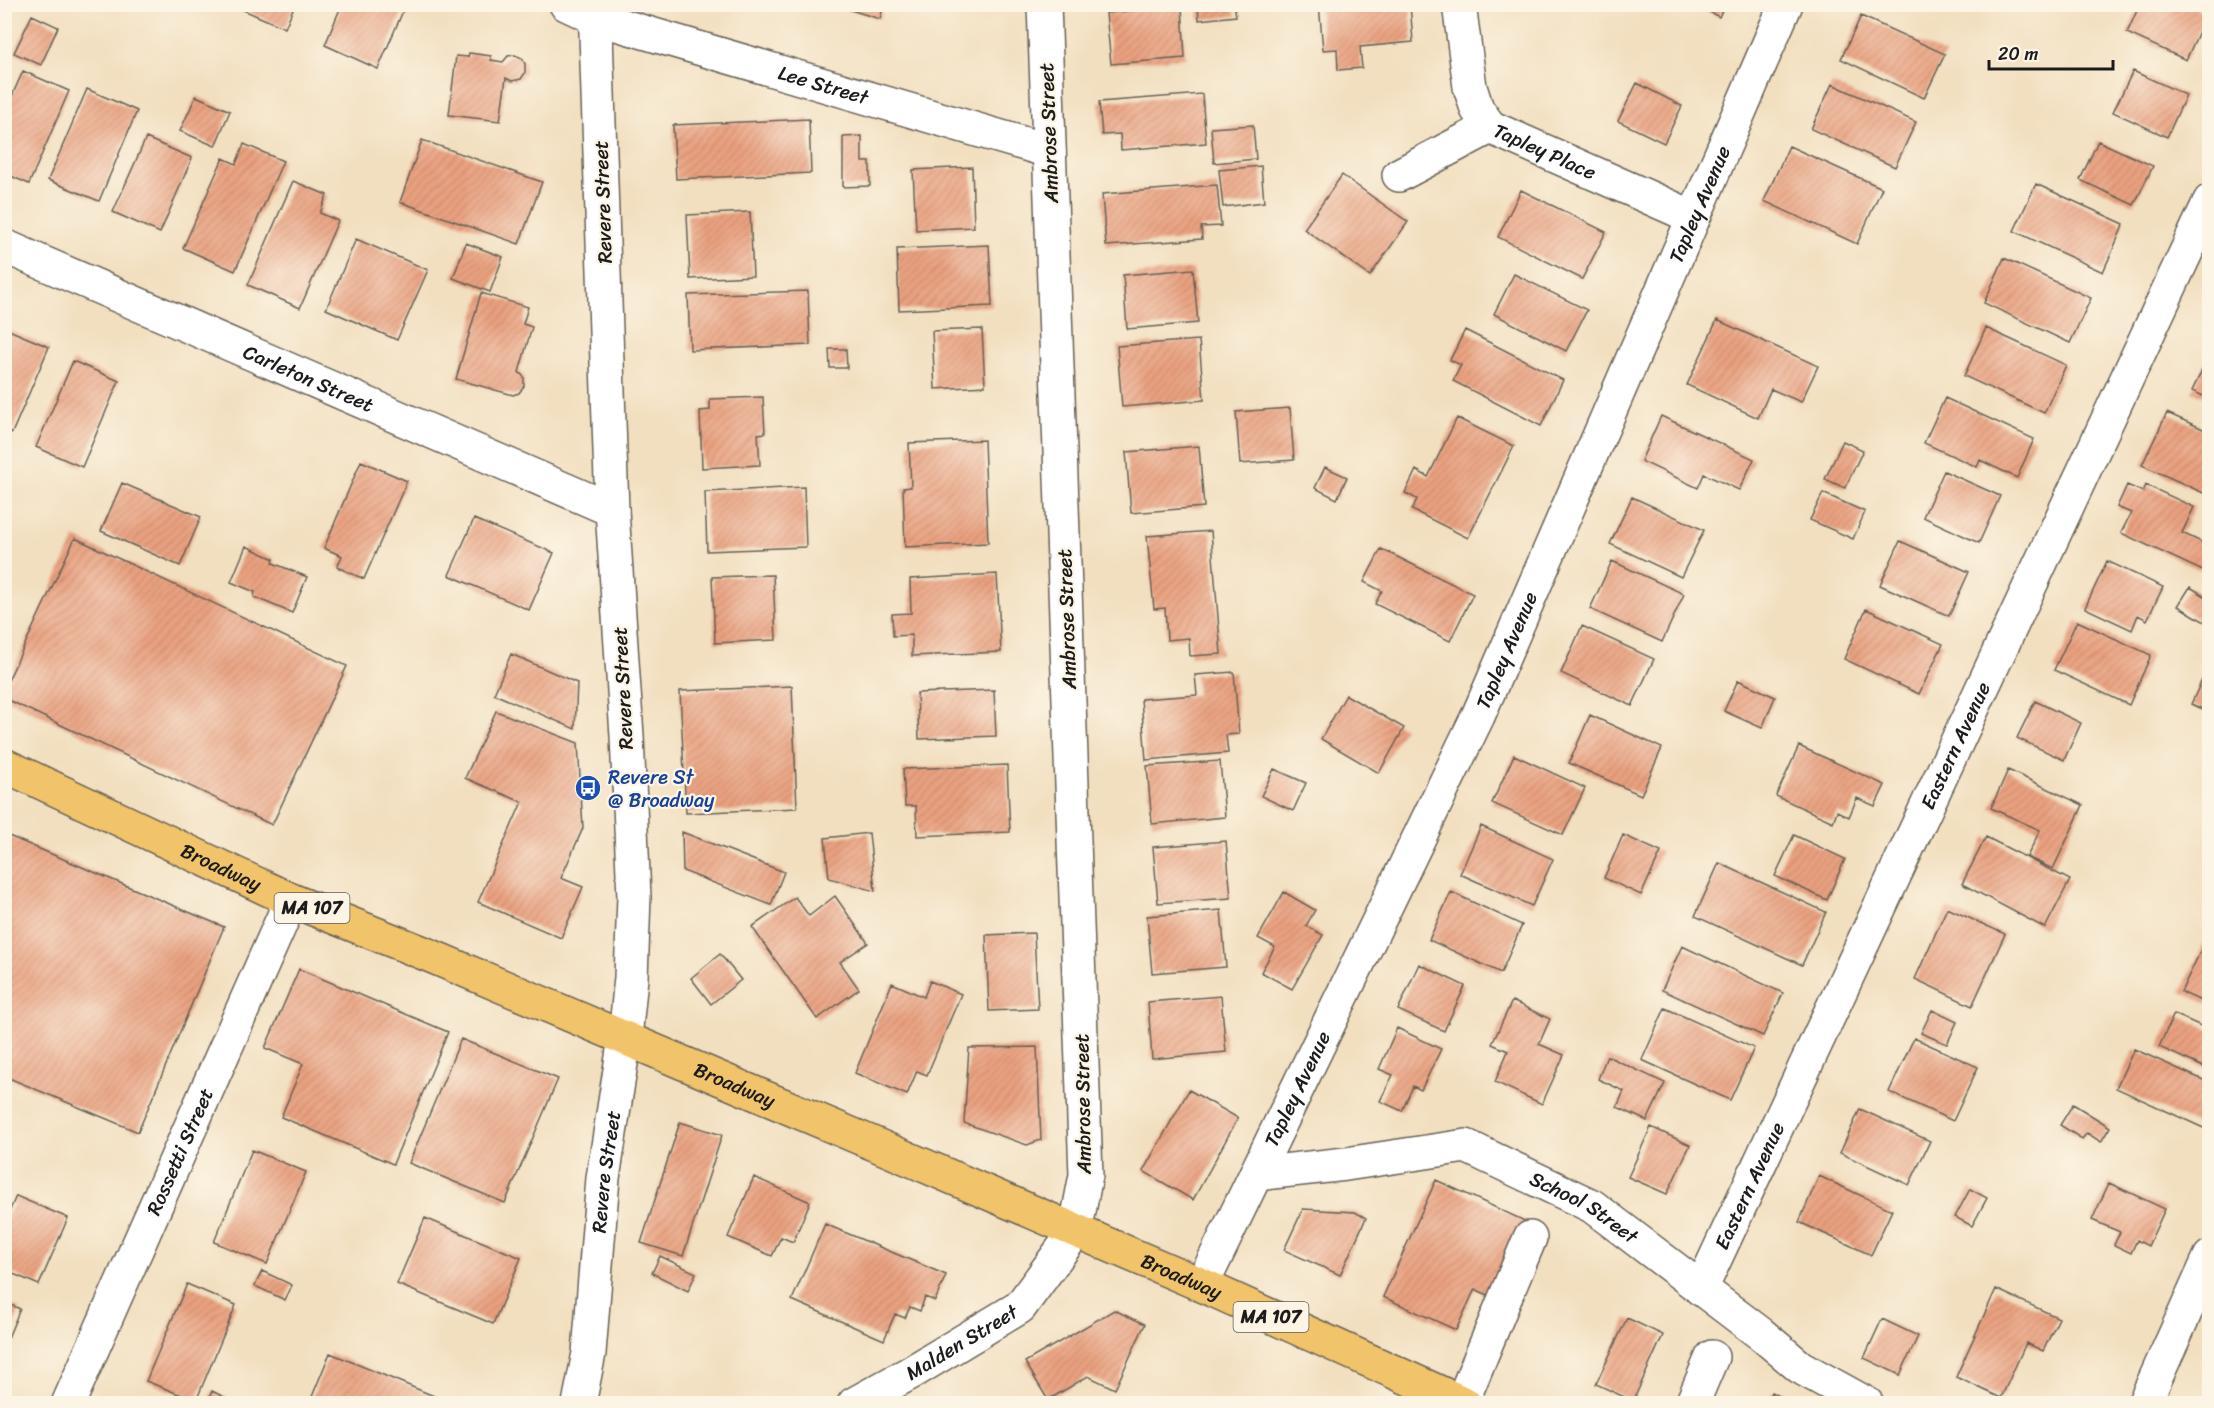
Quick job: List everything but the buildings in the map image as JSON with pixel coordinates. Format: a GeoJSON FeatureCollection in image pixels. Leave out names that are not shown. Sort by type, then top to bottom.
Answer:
{"type":"FeatureCollection","features":[{"type":"Feature","properties":{"kind":"main road","name":"Broadway"},"geometry":{"type":"LineString","coordinates":[[4,765],[291,900],[625,1038],[1202,1285],[1463,1403]]}},
{"type":"Feature","properties":{"kind":"street","name":"Lee Street"},"geometry":{"type":"LineString","coordinates":[[566,4],[596,11],[1049,151]]}},
{"type":"Feature","properties":{"kind":"street","name":"Ambrose Street"},"geometry":{"type":"LineString","coordinates":[[1044,4],[1086,1175],[1075,1232]]}},
{"type":"Feature","properties":{"kind":"street"},"geometry":{"type":"LineString","coordinates":[[1459,4],[1470,87],[1477,109],[1490,127]]}},
{"type":"Feature","properties":{"kind":"street","name":"Tapley Avenue"},"geometry":{"type":"LineString","coordinates":[[1202,1285],[1478,716],[1786,4]]}},
{"type":"Feature","properties":{"kind":"street","name":"Revere Street"},"geometry":{"type":"LineString","coordinates":[[579,1404],[590,1353],[603,1178],[625,1038],[631,978],[634,897],[627,736],[612,510],[596,11]]}},
{"type":"Feature","properties":{"kind":"street","name":"Tapley Place"},"geometry":{"type":"LineString","coordinates":[[1399,175],[1490,127],[1693,217]]}},
{"type":"Feature","properties":{"kind":"street","name":"Eastern Avenue"},"geometry":{"type":"LineString","coordinates":[[1701,1288],[2210,201]]}},
{"type":"Feature","properties":{"kind":"street","name":"Carleton Street"},"geometry":{"type":"LineString","coordinates":[[4,246],[612,510]]}},
{"type":"Feature","properties":{"kind":"street","name":"Rossetti Street"},"geometry":{"type":"LineString","coordinates":[[68,1404],[291,900]]}},
{"type":"Feature","properties":{"kind":"street","name":"School Street"},"geometry":{"type":"LineString","coordinates":[[1256,1174],[1346,1164],[1466,1146],[1592,1206],[1761,1334],[1800,1367],[1867,1404]]}},
{"type":"Feature","properties":{"kind":"street","name":"Malden Street"},"geometry":{"type":"LineString","coordinates":[[854,1404],[1020,1307],[1075,1232]]}},
{"type":"Feature","properties":{"kind":"street"},"geometry":{"type":"LineString","coordinates":[[1463,1403],[1530,1238]]}},
{"type":"Feature","properties":{"kind":"street"},"geometry":{"type":"LineString","coordinates":[[2144,1404],[2210,1257]]}},
{"type":"Feature","properties":{"kind":"street"},"geometry":{"type":"LineString","coordinates":[[1692,1404],[1712,1357]]}},
{"type":"Feature","properties":{"kind":"place","name":"Revere St @ Broadway"},"geometry":{"type":"Point","coordinates":[588,788]}}]}
